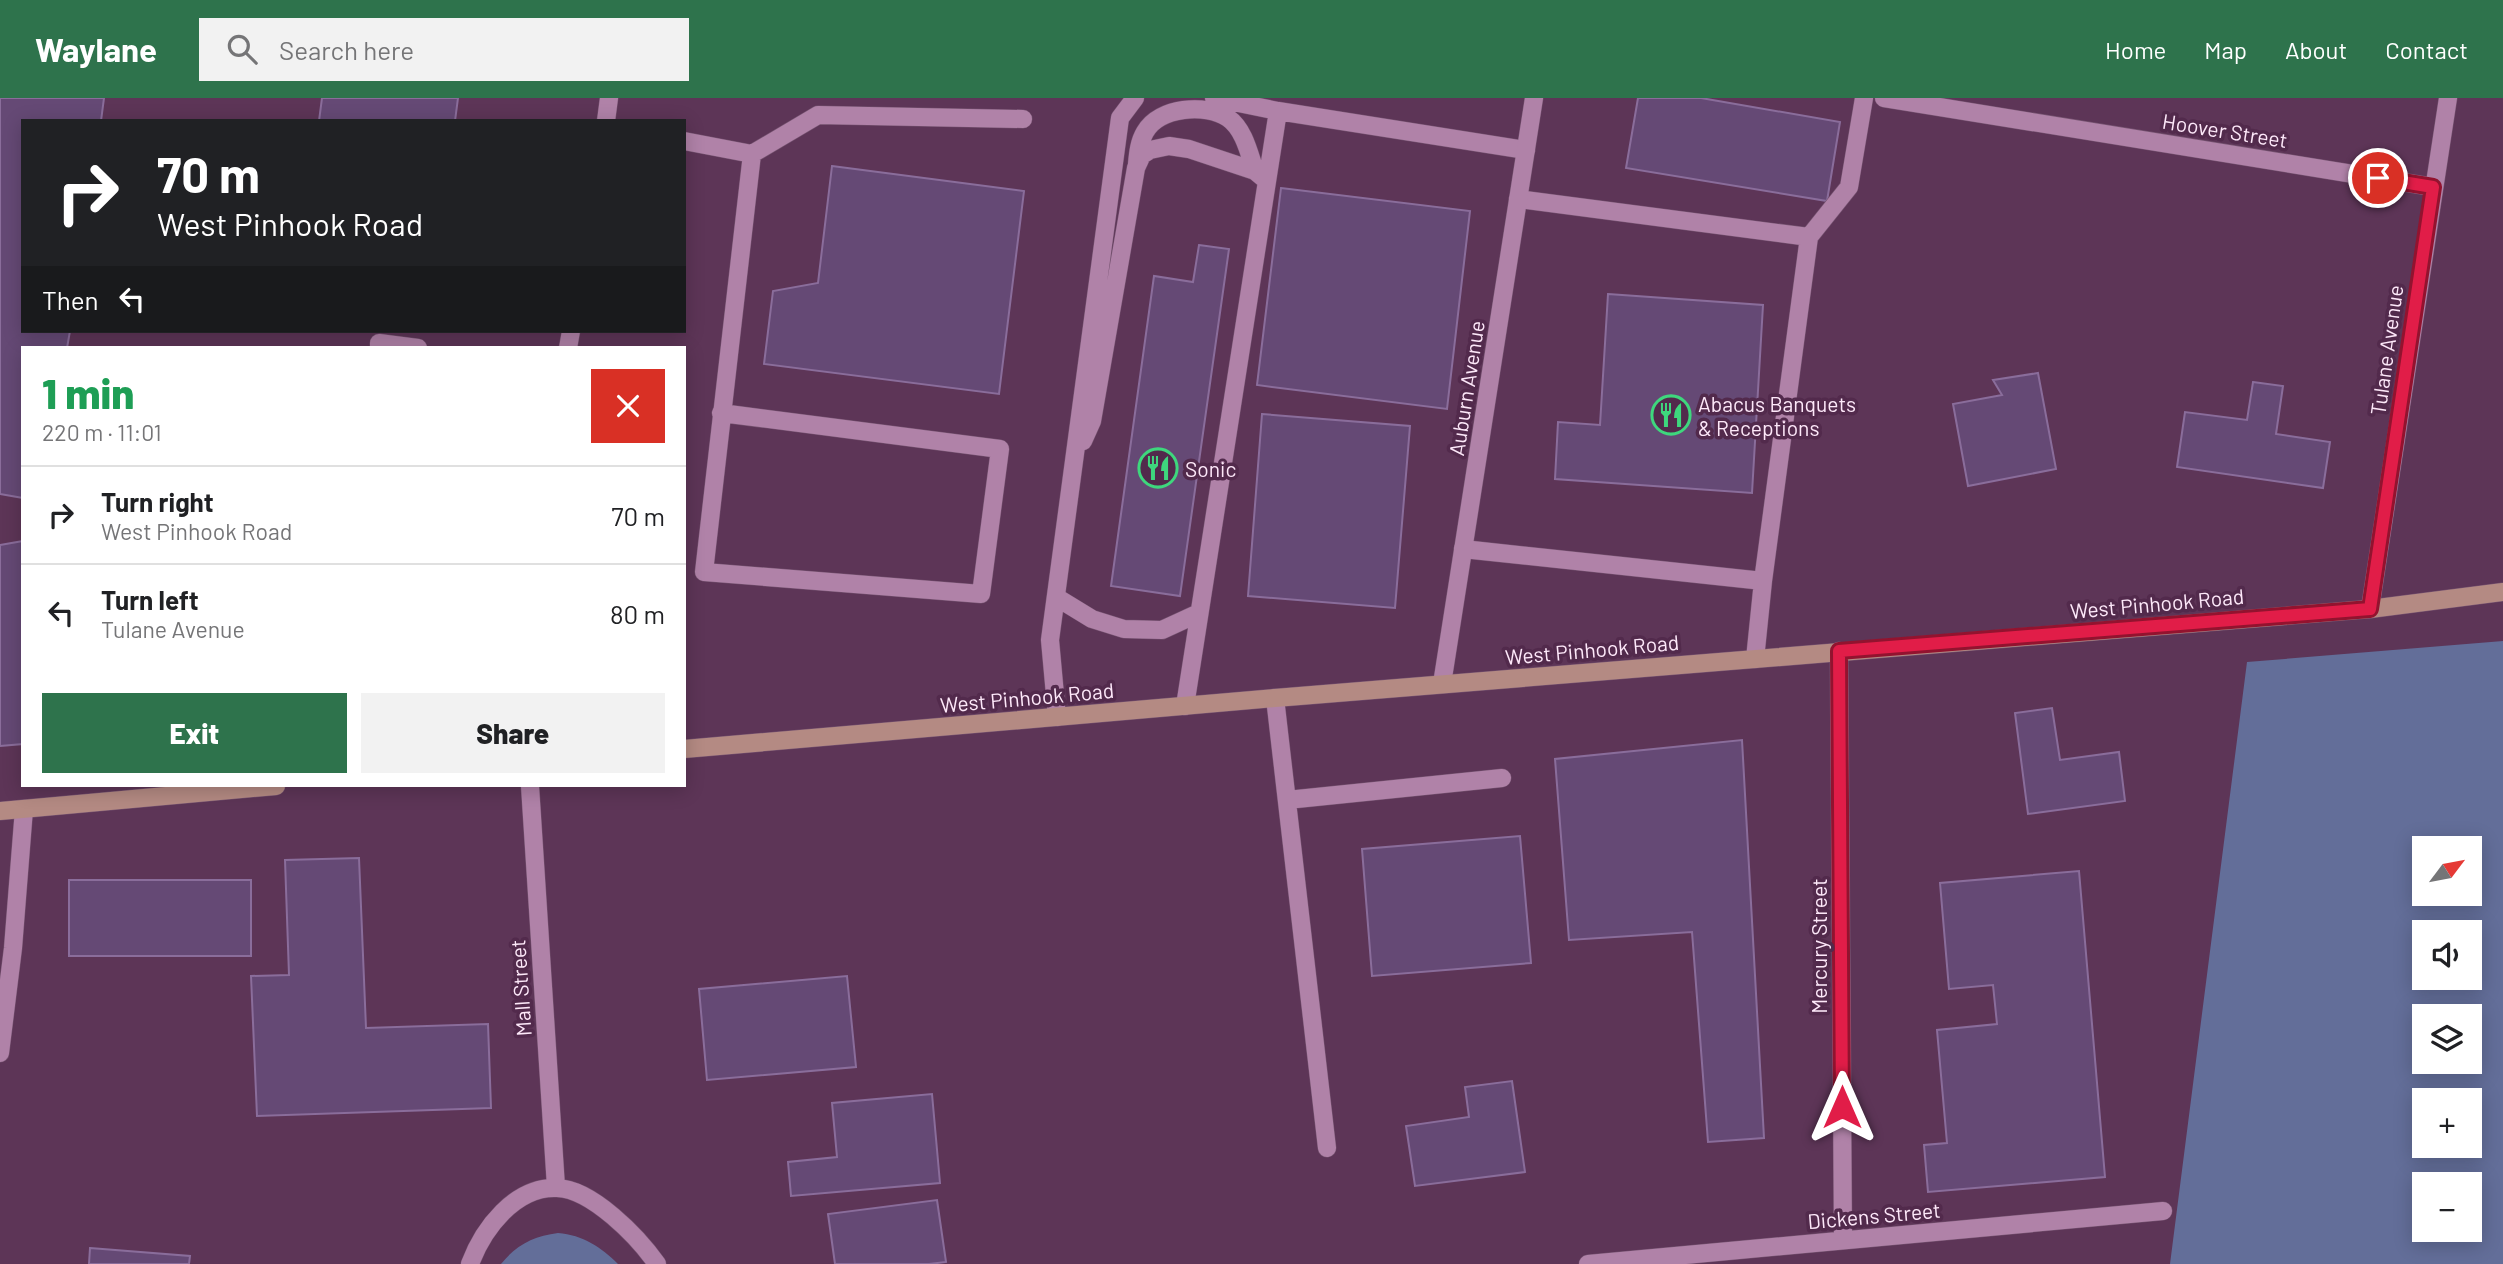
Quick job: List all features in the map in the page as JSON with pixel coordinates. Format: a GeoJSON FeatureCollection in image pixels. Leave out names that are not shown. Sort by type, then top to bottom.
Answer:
{"type":"FeatureCollection","features":[{"type":"Feature","properties":{"kind":"main road","name":"West Pinhook Road"},"geometry":{"type":"LineString","coordinates":[[686,749],[2370,609],[2503,592]]}},
{"type":"Feature","properties":{"kind":"main road"},"geometry":{"type":"LineString","coordinates":[[0,811],[265,787]]}},
{"type":"Feature","properties":{"kind":"street"},"geometry":{"type":"LineString","coordinates":[[606,119],[609,98]]}},
{"type":"Feature","properties":{"kind":"street"},"geometry":{"type":"LineString","coordinates":[[1057,717],[1050,640],[1120,118],[1135,98]]}},
{"type":"Feature","properties":{"kind":"street"},"geometry":{"type":"LineString","coordinates":[[1214,98],[1278,111],[1526,150]]}},
{"type":"Feature","properties":{"kind":"street","name":"Auburn Avenue"},"geometry":{"type":"LineString","coordinates":[[1442,684],[1534,98]]}},
{"type":"Feature","properties":{"kind":"street"},"geometry":{"type":"LineString","coordinates":[[1755,659],[1809,237],[1850,187],[1864,98]]}},
{"type":"Feature","properties":{"kind":"street","name":"Hoover Street"},"geometry":{"type":"LineString","coordinates":[[1885,98],[2433,187]]}},
{"type":"Feature","properties":{"kind":"street","name":"Tulane Avenue"},"geometry":{"type":"LineString","coordinates":[[2370,609],[2448,98]]}},
{"type":"Feature","properties":{"kind":"street"},"geometry":{"type":"LineString","coordinates":[[1073,464],[1092,421],[1139,146],[1146,130],[1177,110],[1192,108],[1228,118],[1241,132],[1261,176]]}},
{"type":"Feature","properties":{"kind":"street"},"geometry":{"type":"LineString","coordinates":[[1185,706],[1261,176],[1278,111]]}},
{"type":"Feature","properties":{"kind":"street"},"geometry":{"type":"LineString","coordinates":[[686,141],[752,154],[818,115],[1023,119]]}},
{"type":"Feature","properties":{"kind":"street"},"geometry":{"type":"LineString","coordinates":[[1136,168],[1142,155],[1150,150],[1169,146],[1189,149],[1261,176]]}},
{"type":"Feature","properties":{"kind":"street"},"geometry":{"type":"LineString","coordinates":[[721,413],[1000,449],[981,594],[704,572],[721,413],[752,154]]}},
{"type":"Feature","properties":{"kind":"street"},"geometry":{"type":"LineString","coordinates":[[1518,199],[1809,237]]}},
{"type":"Feature","properties":{"kind":"street"},"geometry":{"type":"LineString","coordinates":[[379,346],[379,343],[402,346]]}},
{"type":"Feature","properties":{"kind":"street"},"geometry":{"type":"LineString","coordinates":[[1463,549],[1763,581]]}},
{"type":"Feature","properties":{"kind":"street"},"geometry":{"type":"LineString","coordinates":[[1056,597],[1092,619],[1124,629],[1162,630],[1199,613]]}},
{"type":"Feature","properties":{"kind":"street","name":"Mercury Street"},"geometry":{"type":"LineString","coordinates":[[1839,651],[1843,1240]]}},
{"type":"Feature","properties":{"kind":"street"},"geometry":{"type":"LineString","coordinates":[[1275,698],[1327,1148]]}},
{"type":"Feature","properties":{"kind":"street"},"geometry":{"type":"LineString","coordinates":[[1287,800],[1502,778]]}},
{"type":"Feature","properties":{"kind":"street","name":"Mall Street"},"geometry":{"type":"LineString","coordinates":[[530,787],[556,1187]]}},
{"type":"Feature","properties":{"kind":"street"},"geometry":{"type":"LineString","coordinates":[[0,1053],[13,948],[24,809]]}},
{"type":"Feature","properties":{"kind":"street"},"geometry":{"type":"LineString","coordinates":[[470,1264],[490,1225],[508,1207],[525,1195],[556,1187],[588,1198],[606,1211],[641,1244],[657,1264]]}},
{"type":"Feature","properties":{"kind":"street","name":"Dickens Street"},"geometry":{"type":"LineString","coordinates":[[1588,1264],[2163,1211]]}},
{"type":"Feature","properties":{"kind":"shaded area"},"geometry":{"type":"Polygon","coordinates":[[[2503,641],[2503,1264],[2170,1264],[2247,662],[2503,641]]]}},
{"type":"Feature","properties":{"kind":"shaded area"},"geometry":{"type":"Polygon","coordinates":[[[558,1233],[576,1236],[591,1243],[618,1264],[501,1264],[526,1242],[558,1233]]]}},
{"type":"Feature","properties":{"kind":"building"},"geometry":{"type":"Polygon","coordinates":[[[0,98],[104,98],[101,119],[21,119],[21,333],[70,333],[67,346],[21,346],[21,498],[0,494],[0,98]]]}},
{"type":"Feature","properties":{"kind":"building"},"geometry":{"type":"Polygon","coordinates":[[[322,98],[458,98],[455,119],[319,119],[322,98]]]}},
{"type":"Feature","properties":{"kind":"building"},"geometry":{"type":"Polygon","coordinates":[[[1638,98],[1701,98],[1840,122],[1827,201],[1626,168],[1638,98]]]}},
{"type":"Feature","properties":{"kind":"building"},"geometry":{"type":"Polygon","coordinates":[[[832,166],[1024,191],[999,394],[764,364],[773,291],[818,283],[832,166]]]}},
{"type":"Feature","properties":{"kind":"building"},"geometry":{"type":"Polygon","coordinates":[[[1281,188],[1470,211],[1447,409],[1257,385],[1281,188]]]}},
{"type":"Feature","properties":{"kind":"building"},"geometry":{"type":"Polygon","coordinates":[[[1199,245],[1229,249],[1180,596],[1111,586],[1154,276],[1193,282],[1199,245]]]}},
{"type":"Feature","properties":{"kind":"building"},"geometry":{"type":"Polygon","coordinates":[[[1608,294],[1763,305],[1752,493],[1555,479],[1558,422],[1600,425],[1608,294]]]}},
{"type":"Feature","properties":{"kind":"building"},"geometry":{"type":"Polygon","coordinates":[[[2038,373],[2056,469],[1968,486],[1953,404],[2002,395],[1993,380],[2038,373]]]}},
{"type":"Feature","properties":{"kind":"building"},"geometry":{"type":"Polygon","coordinates":[[[2253,382],[2283,386],[2276,434],[2330,442],[2323,488],[2177,467],[2185,412],[2247,420],[2253,382]]]}},
{"type":"Feature","properties":{"kind":"building"},"geometry":{"type":"Polygon","coordinates":[[[1262,414],[1410,426],[1395,608],[1248,596],[1262,414]]]}},
{"type":"Feature","properties":{"kind":"building"},"geometry":{"type":"Polygon","coordinates":[[[21,541],[21,744],[0,746],[0,545],[21,541]]]}},
{"type":"Feature","properties":{"kind":"building"},"geometry":{"type":"Polygon","coordinates":[[[2052,708],[2060,760],[2119,752],[2125,801],[2028,814],[2015,713],[2052,708]]]}},
{"type":"Feature","properties":{"kind":"building"},"geometry":{"type":"Polygon","coordinates":[[[1742,740],[1764,1138],[1708,1142],[1692,932],[1569,940],[1555,759],[1742,740]]]}},
{"type":"Feature","properties":{"kind":"building"},"geometry":{"type":"Polygon","coordinates":[[[1520,836],[1531,963],[1372,976],[1362,849],[1520,836]]]}},
{"type":"Feature","properties":{"kind":"building"},"geometry":{"type":"Polygon","coordinates":[[[359,858],[366,1028],[488,1024],[491,1108],[257,1116],[251,976],[289,975],[285,860],[359,858]]]}},
{"type":"Feature","properties":{"kind":"building"},"geometry":{"type":"Polygon","coordinates":[[[2079,871],[2105,1177],[1928,1192],[1924,1145],[1947,1143],[1937,1030],[1997,1024],[1993,985],[1949,989],[1940,883],[2079,871]]]}},
{"type":"Feature","properties":{"kind":"building"},"geometry":{"type":"Polygon","coordinates":[[[69,880],[251,880],[251,956],[69,956],[69,880]]]}},
{"type":"Feature","properties":{"kind":"building"},"geometry":{"type":"Polygon","coordinates":[[[847,976],[856,1067],[707,1080],[699,989],[847,976]]]}},
{"type":"Feature","properties":{"kind":"building"},"geometry":{"type":"Polygon","coordinates":[[[1512,1081],[1525,1172],[1415,1186],[1406,1126],[1469,1117],[1465,1087],[1512,1081]]]}},
{"type":"Feature","properties":{"kind":"building"},"geometry":{"type":"Polygon","coordinates":[[[932,1094],[940,1183],[791,1196],[788,1162],[837,1157],[832,1103],[932,1094]]]}},
{"type":"Feature","properties":{"kind":"building"},"geometry":{"type":"Polygon","coordinates":[[[937,1200],[946,1262],[835,1264],[828,1214],[937,1200]]]}},
{"type":"Feature","properties":{"kind":"building"},"geometry":{"type":"Polygon","coordinates":[[[90,1248],[190,1256],[189,1264],[89,1264],[90,1248]]]}},
{"type":"Feature","properties":{"kind":"place","name":"Abacus Banquets & Receptions"},"geometry":{"type":"Point","coordinates":[1671,415]}},
{"type":"Feature","properties":{"kind":"place","name":"Sonic"},"geometry":{"type":"Point","coordinates":[1158,468]}},
{"type":"Feature","properties":{"kind":"route"},"geometry":{"type":"LineString","coordinates":[[1842,1107],[1839,651],[2370,609],[2433,187],[2378,178]]}}]}
